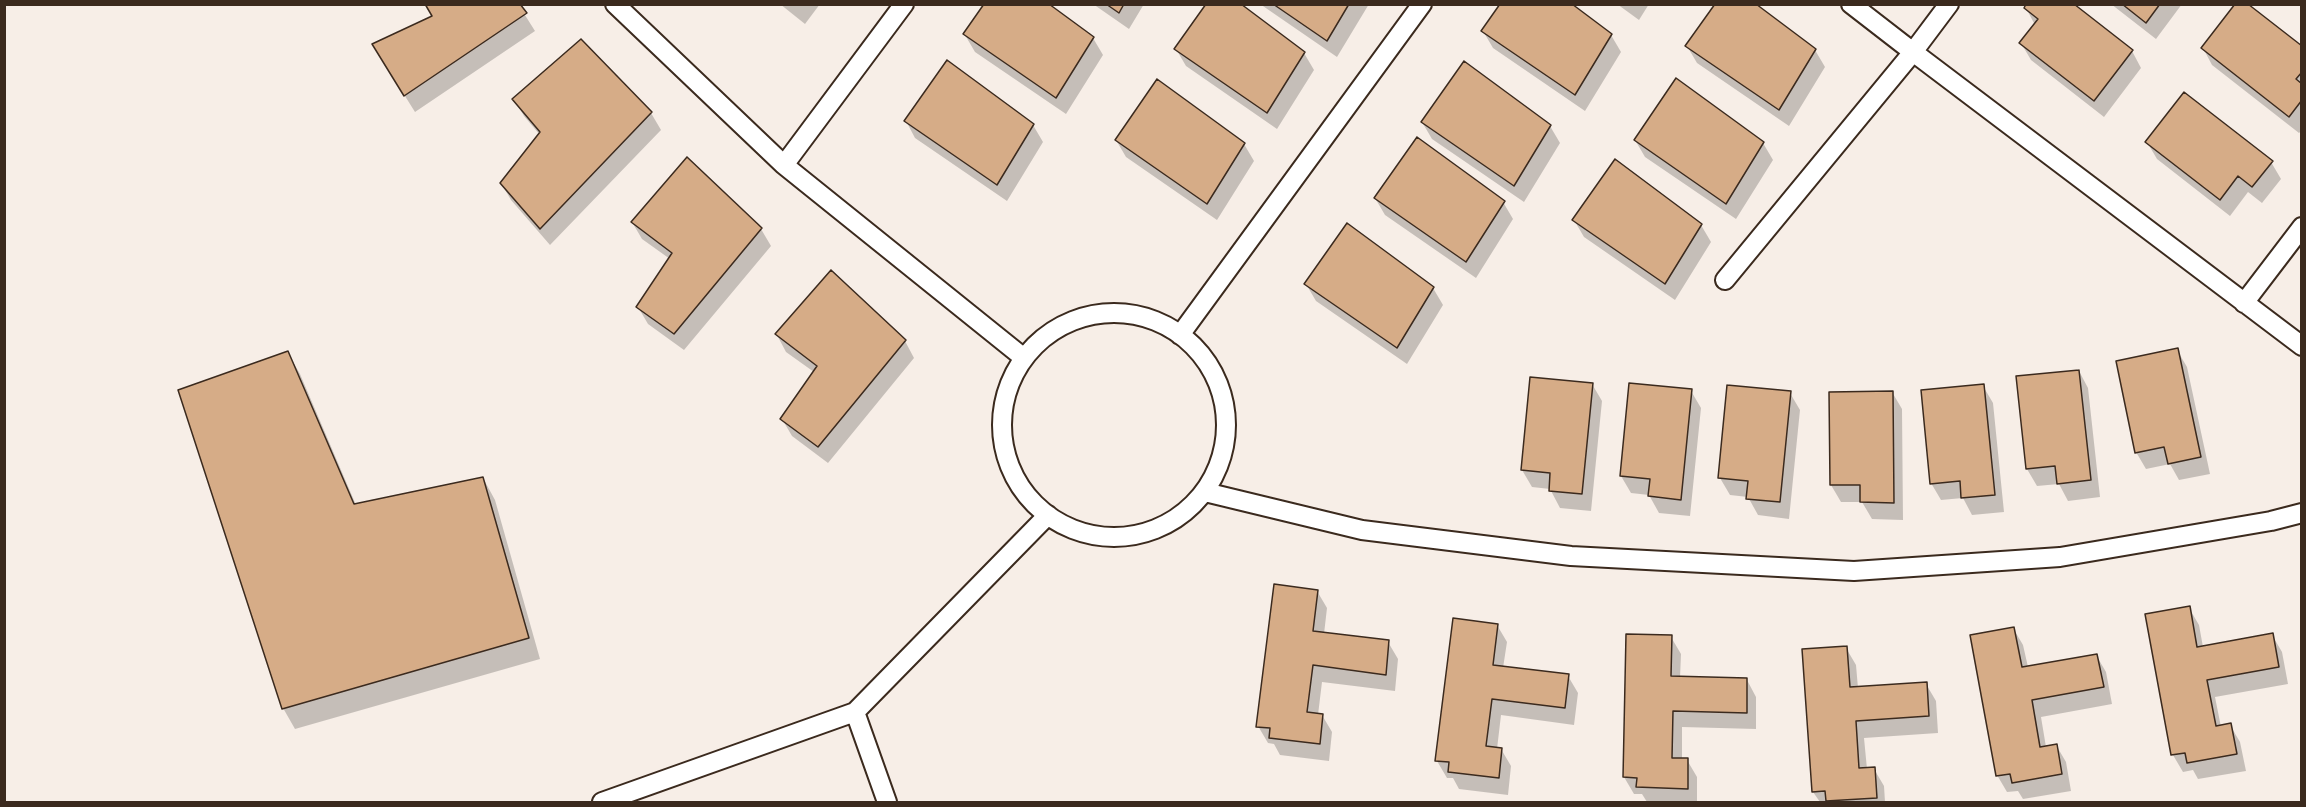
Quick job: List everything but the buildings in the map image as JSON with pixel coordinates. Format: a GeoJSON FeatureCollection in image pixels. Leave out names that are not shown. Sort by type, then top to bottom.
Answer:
{"type":"FeatureCollection","features":[{"type":"Feature","properties":{"kind":"lane"},"geometry":{"type":"LineString","coordinates":[[615,4],[784,165],[1024,358]]}},
{"type":"Feature","properties":{"kind":"lane"},"geometry":{"type":"LineString","coordinates":[[784,165],[904,4]]}},
{"type":"Feature","properties":{"kind":"lane"},"geometry":{"type":"LineString","coordinates":[[1180,335],[1422,4]]}},
{"type":"Feature","properties":{"kind":"lane"},"geometry":{"type":"LineString","coordinates":[[1851,4],[2301,345]]}},
{"type":"Feature","properties":{"kind":"lane"},"geometry":{"type":"LineString","coordinates":[[1725,280],[1913,52],[1949,4]]}},
{"type":"Feature","properties":{"kind":"lane"},"geometry":{"type":"LineString","coordinates":[[2244,303],[2301,227]]}},
{"type":"Feature","properties":{"kind":"lane"},"geometry":{"type":"LineString","coordinates":[[1126,313],[1155,320],[1180,335],[1201,355],[1217,380],[1225,408],[1226,438],[1219,466],[1205,492],[1185,513],[1160,528],[1132,536],[1102,537],[1074,530],[1048,516],[1027,495],[1011,470],[1003,442],[1003,413],[1007,393],[1024,358],[1044,337],[1060,327],[1097,314],[1126,313]]}},
{"type":"Feature","properties":{"kind":"lane"},"geometry":{"type":"LineString","coordinates":[[1205,492],[1362,530],[1571,556],[1854,571],[2060,557],[2271,521],[2301,513]]}},
{"type":"Feature","properties":{"kind":"lane"},"geometry":{"type":"LineString","coordinates":[[602,802],[855,712],[1048,516]]}},
{"type":"Feature","properties":{"kind":"lane"},"geometry":{"type":"LineString","coordinates":[[855,712],[887,802]]}}]}
